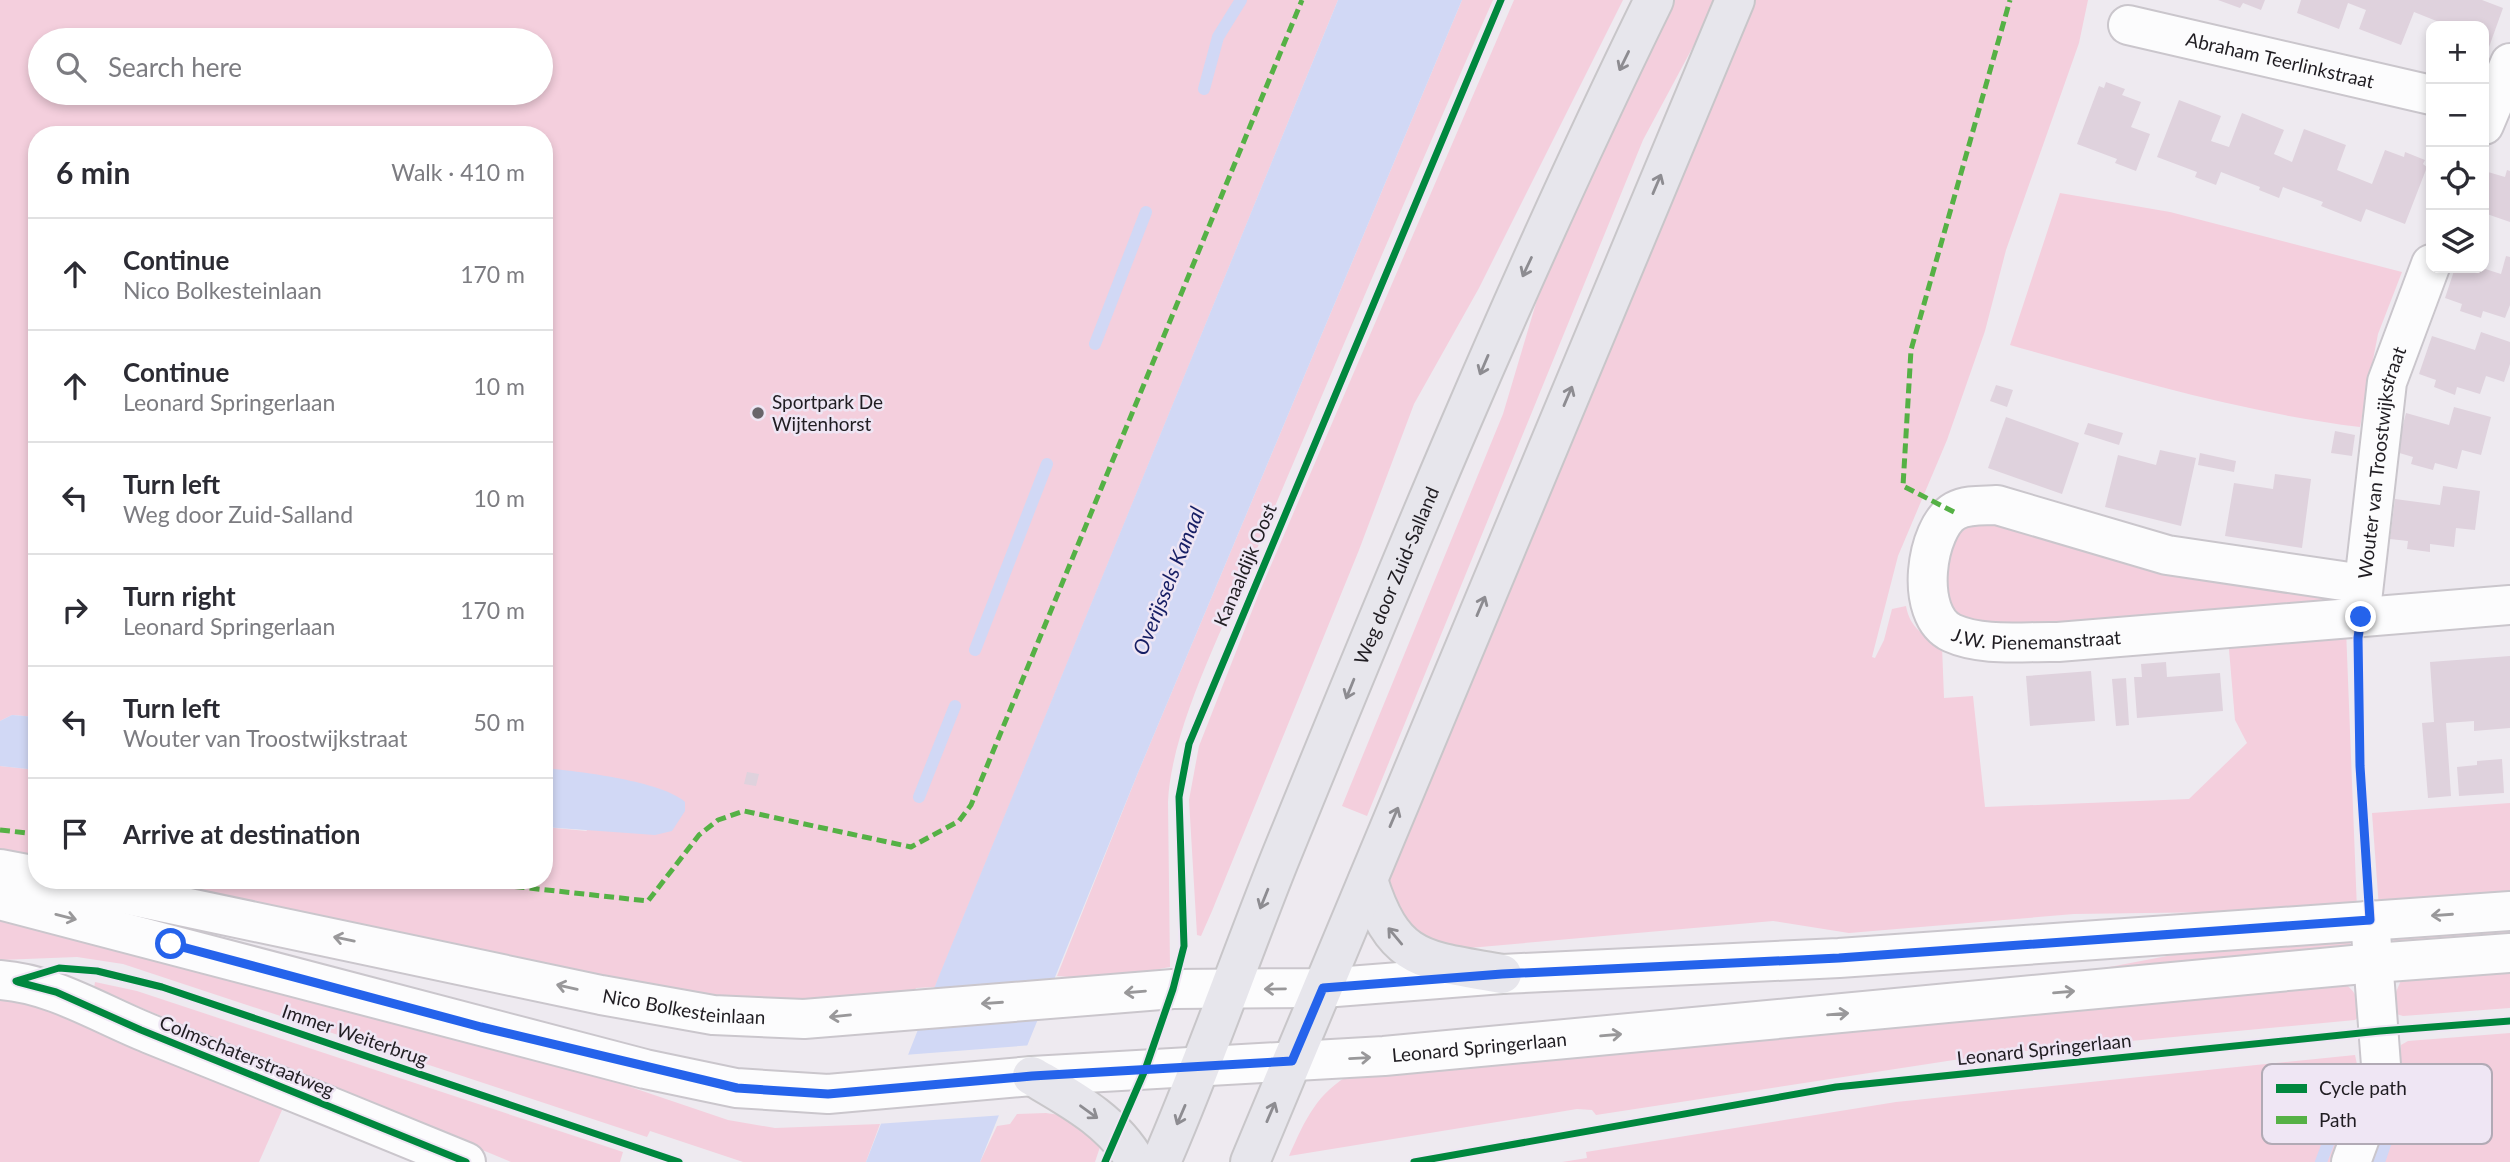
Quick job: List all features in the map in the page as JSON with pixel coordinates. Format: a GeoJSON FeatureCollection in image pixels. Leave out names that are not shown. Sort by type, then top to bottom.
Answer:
{"type":"FeatureCollection","features":[{"type":"Feature","properties":{"kind":"main road","name":"Weg door Zuid-Salland"},"geometry":{"type":"LineString","coordinates":[[1161,1162],[1202,1067],[1228,989],[1511,303],[1654,0]]}},
{"type":"Feature","properties":{"kind":"main road"},"geometry":{"type":"LineString","coordinates":[[1250,1162],[1735,0]]}},
{"type":"Feature","properties":{"kind":"main road"},"geometry":{"type":"LineString","coordinates":[[1368,880],[1377,910],[1392,937],[1406,949],[1429,960],[1502,974]]}},
{"type":"Feature","properties":{"kind":"main road"},"geometry":{"type":"LineString","coordinates":[[1032,1076],[1084,1109],[1118,1135],[1136,1162]]}},
{"type":"Feature","properties":{"kind":"street","name":"Abraham Teerlinkstraat"},"geometry":{"type":"LineString","coordinates":[[2128,25],[2426,94]]}},
{"type":"Feature","properties":{"kind":"street"},"geometry":{"type":"LineString","coordinates":[[2492,114],[2510,63]]}},
{"type":"Feature","properties":{"kind":"street","name":"Wouter van Troostwijkstraat"},"geometry":{"type":"LineString","coordinates":[[2362,601],[2387,382],[2428,273]]}},
{"type":"Feature","properties":{"kind":"street","name":"J.W. Pienemanstraat"},"geometry":{"type":"LineString","coordinates":[[2362,601],[2166,555],[1997,506],[1972,506],[1954,512],[1943,525],[1926,579],[1928,603],[1936,620],[1950,632],[1973,639],[2058,642],[2362,601],[2510,605]]}},
{"type":"Feature","properties":{"kind":"street"},"geometry":{"type":"LineString","coordinates":[[0,869],[28,874]]}},
{"type":"Feature","properties":{"kind":"street","name":"Nico Bolkesteinlaan"},"geometry":{"type":"LineString","coordinates":[[101,889],[713,1015],[804,1019],[1173,989],[1323,988]]}},
{"type":"Feature","properties":{"kind":"street"},"geometry":{"type":"LineString","coordinates":[[0,900],[645,1069],[737,1088],[817,1094],[1032,1076],[1202,1067]]}},
{"type":"Feature","properties":{"kind":"street"},"geometry":{"type":"LineString","coordinates":[[1323,988],[1502,974],[1839,958],[2510,911]]}},
{"type":"Feature","properties":{"kind":"street"},"geometry":{"type":"LineString","coordinates":[[2370,920],[2381,1064]]}},
{"type":"Feature","properties":{"kind":"street","name":"Leonard Springerlaan"},"geometry":{"type":"LineString","coordinates":[[1202,1067],[1384,1056],[2374,963],[2510,953]]}},
{"type":"Feature","properties":{"kind":"street","name":"Colmschaterstraatweg"},"geometry":{"type":"LineString","coordinates":[[0,980],[37,985],[56,992],[141,1030],[466,1162]]}},
{"type":"Feature","properties":{"kind":"street"},"geometry":{"type":"LineString","coordinates":[[2351,1162],[2358,1144]]}},
{"type":"Feature","properties":{"kind":"shaded area"},"geometry":{"type":"Polygon","coordinates":[[[0,0],[1338,0],[935,987],[916,988],[912,996],[810,1002],[711,1000],[183,889],[553,889],[553,828],[587,831],[553,771],[553,126],[28,126],[28,716],[12,715],[0,721],[0,0]]]}},
{"type":"Feature","properties":{"kind":"shaded area"},"geometry":{"type":"Polygon","coordinates":[[[1462,0],[1493,0],[1203,672],[1179,740],[1168,802],[1170,967],[1072,985],[1069,977],[1057,976],[1137,775],[1462,0]]]}},
{"type":"Feature","properties":{"kind":"shaded area"},"geometry":{"type":"Polygon","coordinates":[[[1514,0],[1623,0],[1479,288],[1414,404],[1359,550],[1212,911],[1201,936],[1197,935],[1189,800],[1199,746],[1259,593],[1514,0]]]}},
{"type":"Feature","properties":{"kind":"shaded area"},"geometry":{"type":"Polygon","coordinates":[[[1675,0],[1718,0],[1643,140],[1367,816],[1342,806],[1503,414],[1556,236],[1675,0]]]}},
{"type":"Feature","properties":{"kind":"shaded area"},"geometry":{"type":"Polygon","coordinates":[[[1747,0],[2088,0],[2079,43],[2006,250],[1985,331],[1947,440],[1898,556],[1872,657],[1875,658],[1884,640],[1892,609],[1906,606],[1914,626],[1942,646],[1944,698],[1973,696],[1985,807],[2189,799],[2247,743],[2235,720],[2228,638],[2346,629],[2357,910],[2074,914],[1849,933],[1773,921],[1446,950],[1397,921],[1386,874],[1747,0]]]}},
{"type":"Feature","properties":{"kind":"shaded area"},"geometry":{"type":"Polygon","coordinates":[[[2060,193],[2170,212],[2402,272],[2378,334],[2360,427],[2227,403],[2010,345],[2060,193]]]}},
{"type":"Feature","properties":{"kind":"shaded area"},"geometry":{"type":"Polygon","coordinates":[[[1983,519],[2343,599],[2339,608],[2012,632],[1981,625],[1965,618],[1950,603],[1943,582],[1943,561],[1952,541],[1962,531],[1983,519]]]}},
{"type":"Feature","properties":{"kind":"shaded area"},"geometry":{"type":"Polygon","coordinates":[[[0,766],[28,769],[28,856],[0,850],[0,766]]]}},
{"type":"Feature","properties":{"kind":"shaded area"},"geometry":{"type":"Polygon","coordinates":[[[2510,803],[2510,899],[2379,908],[2372,813],[2510,803]]]}},
{"type":"Feature","properties":{"kind":"shaded area"},"geometry":{"type":"Polygon","coordinates":[[[0,909],[539,1056],[728,1120],[775,1128],[880,1124],[866,1162],[743,1162],[650,1131],[647,1137],[123,964],[77,957],[0,960],[0,909]]]}},
{"type":"Feature","properties":{"kind":"shaded area"},"geometry":{"type":"Polygon","coordinates":[[[2510,924],[2510,942],[2392,943],[2397,934],[2510,924]]]}},
{"type":"Feature","properties":{"kind":"shaded area"},"geometry":{"type":"Polygon","coordinates":[[[2262,938],[2347,939],[2354,949],[2062,976],[2262,938]]]}},
{"type":"Feature","properties":{"kind":"shaded area"},"geometry":{"type":"Polygon","coordinates":[[[2510,963],[2510,1008],[2403,1016],[2393,1013],[2393,999],[2402,978],[2510,963]]]}},
{"type":"Feature","properties":{"kind":"shaded area"},"geometry":{"type":"Polygon","coordinates":[[[2340,981],[2353,991],[2357,999],[2361,1015],[2355,1020],[1993,1054],[1596,1115],[1592,1110],[1577,1109],[1289,1156],[1313,1108],[1330,1089],[1353,1073],[2340,981]]]}},
{"type":"Feature","properties":{"kind":"shaded area"},"geometry":{"type":"Polygon","coordinates":[[[95,982],[137,991],[623,1152],[620,1162],[511,1162],[94,988],[95,982]]]}},
{"type":"Feature","properties":{"kind":"shaded area"},"geometry":{"type":"Polygon","coordinates":[[[0,991],[286,1101],[259,1162],[0,1162],[0,991]]]}},
{"type":"Feature","properties":{"kind":"shaded area"},"geometry":{"type":"Polygon","coordinates":[[[2510,1033],[2510,1162],[2367,1162],[2373,1144],[2492,1144],[2492,1064],[2399,1064],[2401,1045],[2408,1041],[2510,1033]]]}},
{"type":"Feature","properties":{"kind":"shaded area"},"geometry":{"type":"Polygon","coordinates":[[[2355,1055],[2357,1064],[2267,1064],[2355,1055]]]}},
{"type":"Feature","properties":{"kind":"shaded area"},"geometry":{"type":"Polygon","coordinates":[[[2262,1065],[2262,1144],[2341,1144],[2334,1162],[1562,1162],[1587,1158],[1586,1152],[1896,1102],[2262,1065]]]}},
{"type":"Feature","properties":{"kind":"shaded area"},"geometry":{"type":"Polygon","coordinates":[[[1046,1113],[1067,1116],[1102,1141],[1095,1162],[980,1162],[997,1126],[1010,1124],[1017,1114],[1046,1113]]]}},
{"type":"Feature","properties":{"kind":"water","name":"Overijssels Kanaal"},"geometry":{"type":"Polygon","coordinates":[[[1338,0],[1462,0],[1137,775],[980,1162],[866,1162],[939,976],[1338,0]]]}},
{"type":"Feature","properties":{"kind":"water"},"geometry":{"type":"Polygon","coordinates":[[[12,715],[28,716],[28,769],[0,766],[0,721],[12,715]]]}},
{"type":"Feature","properties":{"kind":"water"},"geometry":{"type":"Polygon","coordinates":[[[553,769],[639,783],[658,788],[685,802],[685,811],[672,831],[655,835],[553,828],[553,769]]]}},
{"type":"Feature","properties":{"kind":"pier"},"geometry":{"type":"Polygon","coordinates":[[[1033,1045],[1005,1115],[876,1124],[904,1055],[1033,1045]]]}},
{"type":"Feature","properties":{"kind":"building"},"geometry":{"type":"Polygon","coordinates":[[[2218,0],[2265,0],[2261,10],[2243,3],[2240,8],[2218,0]]]}},
{"type":"Feature","properties":{"kind":"building"},"geometry":{"type":"Polygon","coordinates":[[[2301,0],[2482,0],[2503,8],[2489,47],[2489,21],[2436,21],[2414,12],[2401,45],[2359,29],[2366,10],[2348,3],[2339,29],[2297,13],[2301,0]]]}},
{"type":"Feature","properties":{"kind":"building"},"geometry":{"type":"Polygon","coordinates":[[[2106,82],[2125,89],[2122,95],[2141,102],[2131,127],[2150,134],[2136,171],[2115,163],[2117,159],[2077,144],[2099,86],[2104,88],[2106,82]]]}},
{"type":"Feature","properties":{"kind":"building"},"geometry":{"type":"Polygon","coordinates":[[[2179,100],[2221,116],[2211,141],[2229,147],[2242,113],[2284,130],[2274,154],[2292,162],[2304,129],[2346,145],[2337,170],[2372,184],[2385,150],[2404,157],[2405,152],[2425,160],[2423,164],[2426,170],[2405,224],[2366,209],[2361,222],[2321,206],[2323,202],[2283,187],[2279,198],[2259,190],[2260,187],[2221,172],[2216,185],[2195,177],[2197,172],[2157,157],[2179,100]]]}},
{"type":"Feature","properties":{"kind":"building"},"geometry":{"type":"Polygon","coordinates":[[[2507,170],[2510,171],[2510,222],[2489,215],[2489,172],[2505,177],[2507,170]]]}},
{"type":"Feature","properties":{"kind":"building"},"geometry":{"type":"Polygon","coordinates":[[[2506,256],[2510,257],[2510,305],[2505,318],[2483,311],[2481,318],[2460,311],[2462,304],[2445,298],[2453,273],[2489,273],[2489,270],[2501,274],[2506,256]]]}},
{"type":"Feature","properties":{"kind":"building"},"geometry":{"type":"Polygon","coordinates":[[[2481,332],[2510,342],[2510,364],[2504,382],[2486,376],[2480,394],[2457,387],[2455,395],[2434,387],[2436,380],[2419,374],[2432,336],[2475,350],[2481,332]]]}},
{"type":"Feature","properties":{"kind":"building"},"geometry":{"type":"Polygon","coordinates":[[[1996,385],[2013,390],[2007,407],[1990,401],[1996,385]]]}},
{"type":"Feature","properties":{"kind":"building"},"geometry":{"type":"Polygon","coordinates":[[[2454,407],[2491,417],[2481,455],[2462,450],[2457,469],[2435,463],[2433,470],[2411,464],[2413,457],[2396,452],[2406,413],[2449,425],[2454,407]]]}},
{"type":"Feature","properties":{"kind":"building"},"geometry":{"type":"Polygon","coordinates":[[[2006,417],[2079,443],[2062,494],[1988,468],[2006,417]]]}},
{"type":"Feature","properties":{"kind":"building"},"geometry":{"type":"Polygon","coordinates":[[[2088,423],[2123,433],[2119,445],[2084,434],[2088,423]]]}},
{"type":"Feature","properties":{"kind":"building"},"geometry":{"type":"Polygon","coordinates":[[[2335,431],[2355,435],[2352,456],[2331,453],[2335,431]]]}},
{"type":"Feature","properties":{"kind":"building"},"geometry":{"type":"Polygon","coordinates":[[[2160,450],[2196,458],[2181,526],[2105,507],[2118,455],[2156,465],[2160,450]]]}},
{"type":"Feature","properties":{"kind":"building"},"geometry":{"type":"Polygon","coordinates":[[[2200,453],[2236,461],[2234,472],[2198,465],[2200,453]]]}},
{"type":"Feature","properties":{"kind":"building"},"geometry":{"type":"Polygon","coordinates":[[[2275,474],[2311,479],[2302,548],[2225,536],[2234,483],[2273,489],[2275,474]]]}},
{"type":"Feature","properties":{"kind":"building"},"geometry":{"type":"Polygon","coordinates":[[[2443,486],[2480,491],[2475,530],[2456,528],[2454,547],[2430,544],[2430,552],[2407,549],[2408,541],[2390,539],[2395,499],[2440,505],[2443,486]]]}},
{"type":"Feature","properties":{"kind":"building"},"geometry":{"type":"Polygon","coordinates":[[[2510,656],[2510,728],[2474,731],[2474,721],[2446,723],[2451,796],[2428,798],[2422,723],[2434,722],[2430,662],[2510,656]]]}},
{"type":"Feature","properties":{"kind":"building"},"geometry":{"type":"Polygon","coordinates":[[[2166,662],[2167,677],[2220,673],[2223,711],[2137,718],[2134,677],[2142,677],[2141,664],[2166,662]]]}},
{"type":"Feature","properties":{"kind":"building"},"geometry":{"type":"Polygon","coordinates":[[[2091,671],[2095,721],[2030,726],[2026,676],[2091,671]]]}},
{"type":"Feature","properties":{"kind":"building"},"geometry":{"type":"Polygon","coordinates":[[[2126,678],[2129,725],[2116,726],[2112,679],[2126,678]]]}},
{"type":"Feature","properties":{"kind":"building"},"geometry":{"type":"Polygon","coordinates":[[[2502,759],[2504,793],[2459,796],[2457,767],[2477,765],[2477,761],[2502,759]]]}},
{"type":"Feature","properties":{"kind":"building"},"geometry":{"type":"Polygon","coordinates":[[[747,772],[759,774],[756,786],[744,784],[747,772]]]}},
{"type":"Feature","properties":{"kind":"waterway"},"geometry":{"type":"LineString","coordinates":[[1204,89],[1218,37],[1241,0]]}},
{"type":"Feature","properties":{"kind":"waterway"},"geometry":{"type":"LineString","coordinates":[[1095,344],[1146,212]]}},
{"type":"Feature","properties":{"kind":"waterway"},"geometry":{"type":"LineString","coordinates":[[975,650],[1047,464]]}},
{"type":"Feature","properties":{"kind":"waterway"},"geometry":{"type":"LineString","coordinates":[[919,797],[955,706]]}},
{"type":"Feature","properties":{"kind":"waterway"},"geometry":{"type":"LineString","coordinates":[[2321,1162],[2328,1144]]}},
{"type":"Feature","properties":{"kind":"waterway"},"geometry":{"type":"LineString","coordinates":[[2379,1162],[2385,1144]]}},
{"type":"Feature","properties":{"kind":"marked path"},"geometry":{"type":"LineString","coordinates":[[538,889],[648,901],[699,835],[718,820],[744,811],[911,847],[959,821],[971,805],[1302,0]]}},
{"type":"Feature","properties":{"kind":"marked path"},"geometry":{"type":"LineString","coordinates":[[1954,512],[1903,486],[1911,350],[2010,0]]}},
{"type":"Feature","properties":{"kind":"marked path"},"geometry":{"type":"LineString","coordinates":[[0,830],[28,833]]}},
{"type":"Feature","properties":{"kind":"cycle path","name":"Kanaaldijk Oost"},"geometry":{"type":"LineString","coordinates":[[1105,1162],[1145,1070],[1173,989],[1184,946],[1179,797],[1189,744],[1501,0]]}},
{"type":"Feature","properties":{"kind":"cycle path"},"geometry":{"type":"LineString","coordinates":[[2361,617],[2358,637],[2360,766],[2370,920]]}},
{"type":"Feature","properties":{"kind":"cycle path","name":"Immer Weiterbrug"},"geometry":{"type":"LineString","coordinates":[[16,981],[59,968],[97,971],[162,987],[679,1162]]}},
{"type":"Feature","properties":{"kind":"cycle path"},"geometry":{"type":"LineString","coordinates":[[18,982],[56,992],[141,1030],[466,1162]]}},
{"type":"Feature","properties":{"kind":"cycle path"},"geometry":{"type":"LineString","coordinates":[[1414,1162],[1836,1087],[2380,1031],[2510,1021]]}},
{"type":"Feature","properties":{"kind":"place","name":"Sportpark De Wijtenhorst"},"geometry":{"type":"Point","coordinates":[758,413]}},
{"type":"Feature","properties":{"kind":"route"},"geometry":{"type":"LineString","coordinates":[[171,944],[645,1069],[737,1088],[828,1094],[1032,1076],[1292,1061],[1323,988],[1502,974],[1839,958],[2370,920],[2360,766],[2358,638],[2361,617]]}}]}
